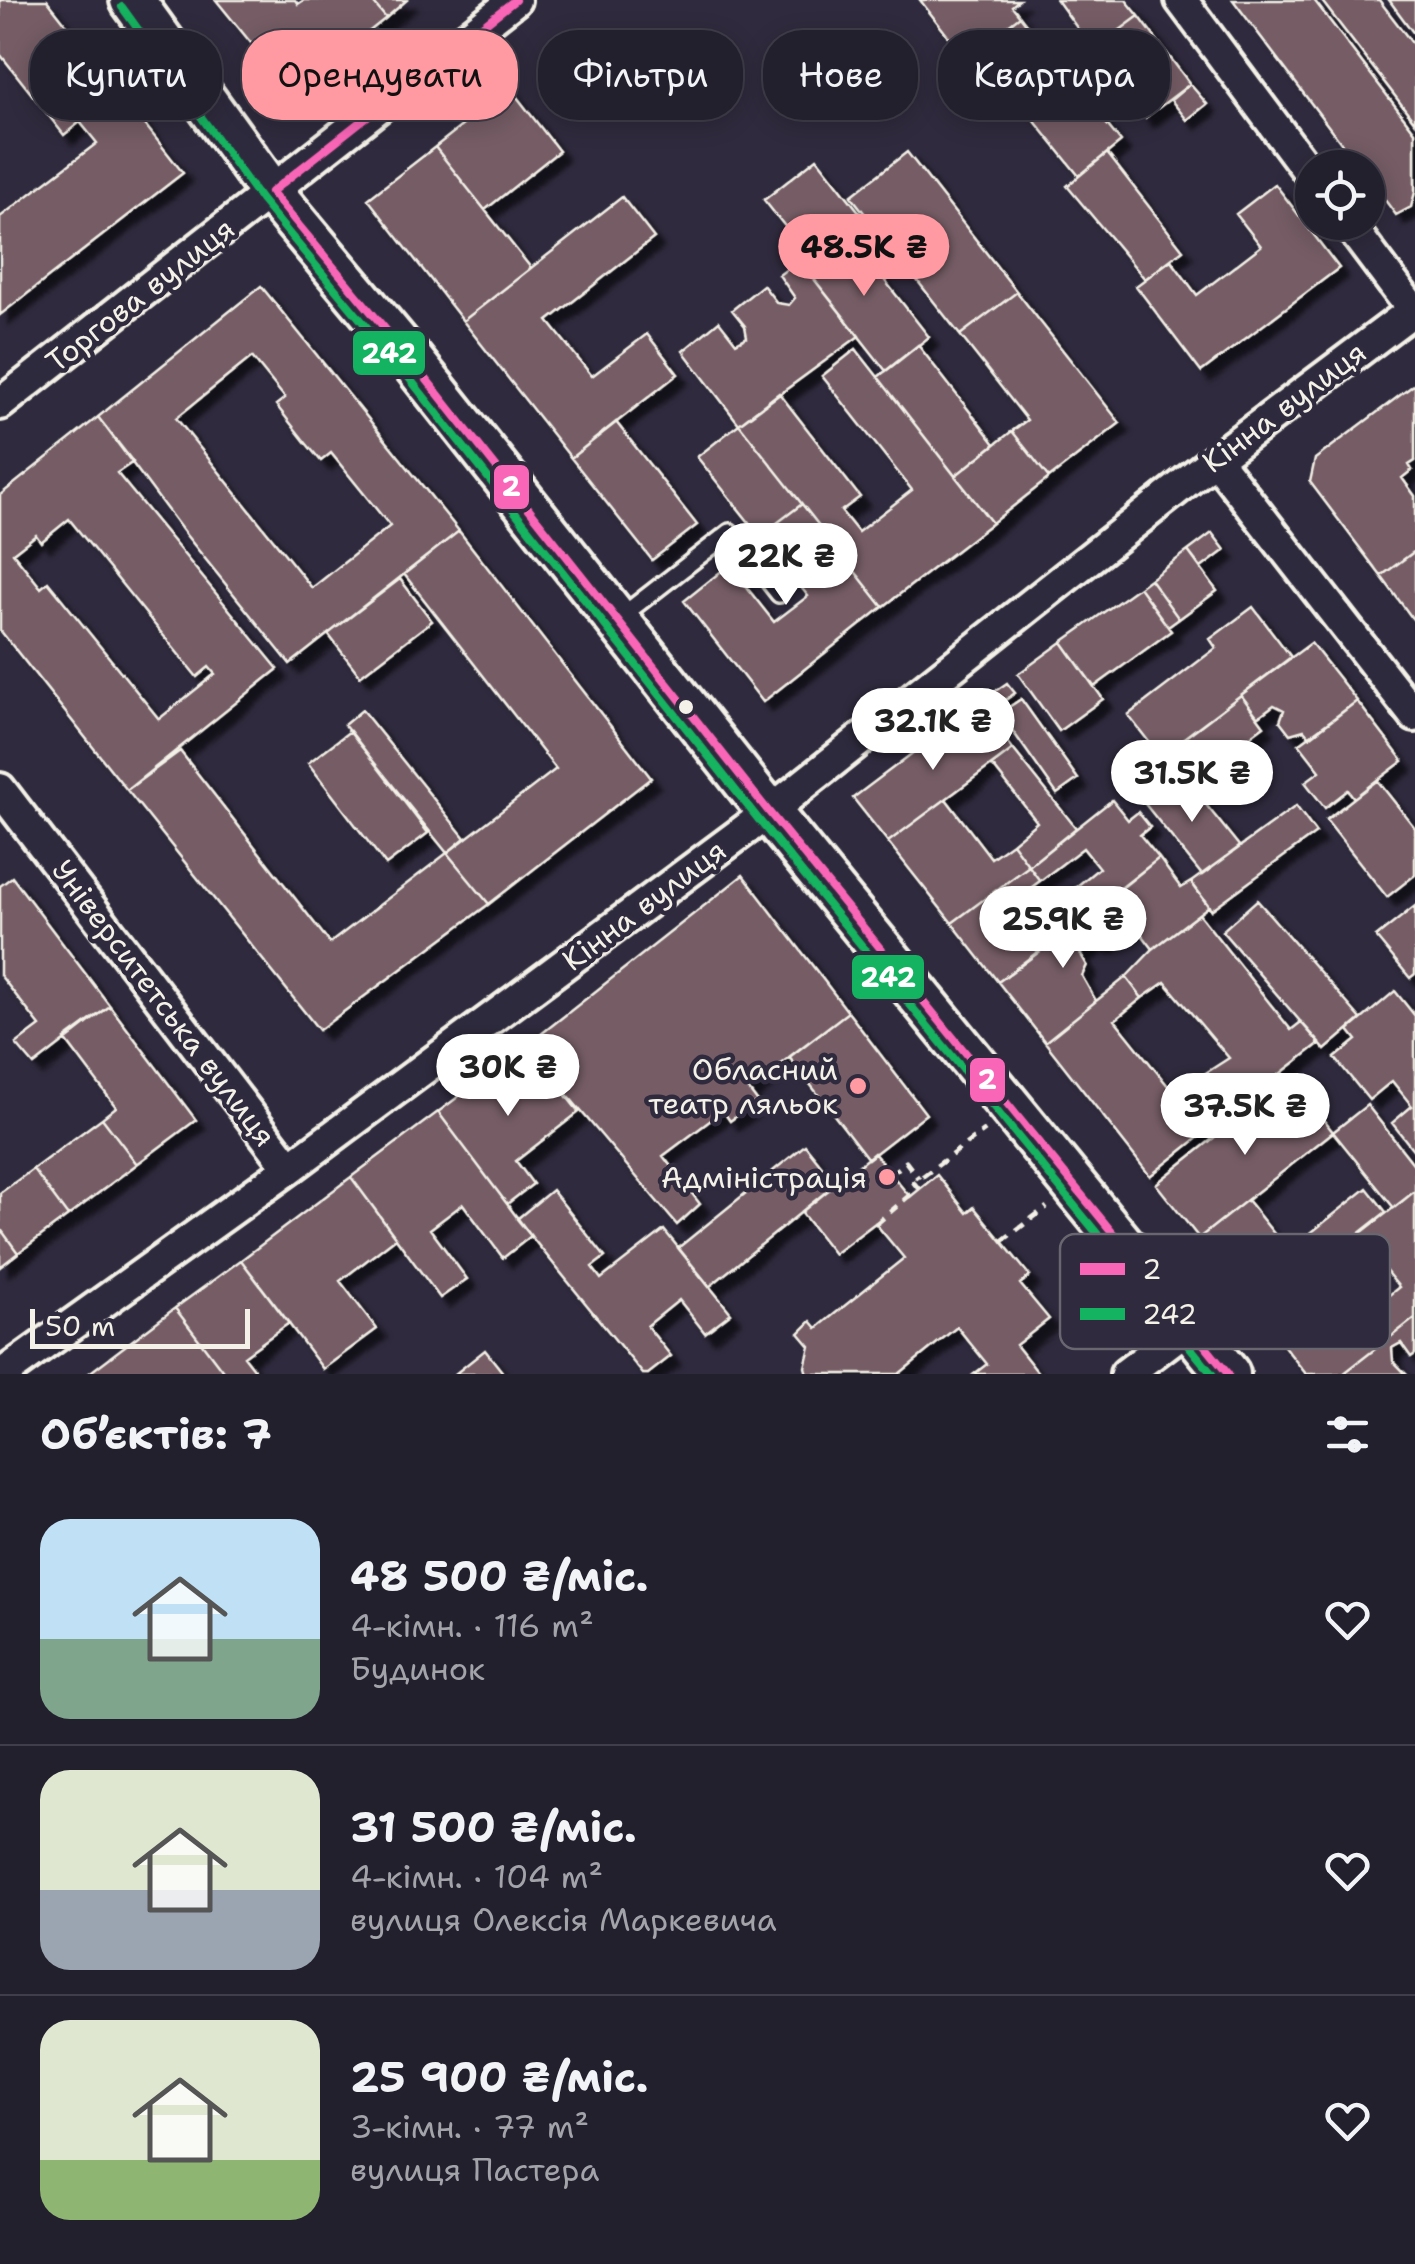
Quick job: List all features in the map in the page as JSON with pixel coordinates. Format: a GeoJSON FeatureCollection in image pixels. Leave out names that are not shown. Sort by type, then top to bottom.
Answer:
{"type":"FeatureCollection","features":[{"type":"Feature","properties":{"kind":"street"},"geometry":{"type":"LineString","coordinates":[[132,0],[271,192],[412,360],[769,812],[1116,1234]]}},
{"type":"Feature","properties":{"kind":"street","name":"Торгова вулиця"},"geometry":{"type":"LineString","coordinates":[[0,404],[515,0]]}},
{"type":"Feature","properties":{"kind":"street"},"geometry":{"type":"LineString","coordinates":[[1181,0],[1295,153]]}},
{"type":"Feature","properties":{"kind":"street"},"geometry":{"type":"LineString","coordinates":[[1361,240],[1414,309]]}},
{"type":"Feature","properties":{"kind":"street","name":"Кінна вулиця"},"geometry":{"type":"LineString","coordinates":[[4,1374],[290,1168],[769,812],[1214,459],[1414,309]]}},
{"type":"Feature","properties":{"kind":"street"},"geometry":{"type":"LineString","coordinates":[[1214,459],[1415,716]]}},
{"type":"Feature","properties":{"kind":"street","name":"Університетська вулиця"},"geometry":{"type":"LineString","coordinates":[[0,790],[290,1168]]}},
{"type":"Feature","properties":{"kind":"street"},"geometry":{"type":"LineString","coordinates":[[1126,1374],[1158,1349]]}},
{"type":"Feature","properties":{"kind":"street"},"geometry":{"type":"LineString","coordinates":[[1209,1349],[1228,1374]]}},
{"type":"Feature","properties":{"kind":"lane"},"geometry":{"type":"LineString","coordinates":[[618,619],[730,532],[778,594]]}},
{"type":"Feature","properties":{"kind":"path"},"geometry":{"type":"LineString","coordinates":[[876,1224],[918,1188],[914,1183],[991,1126]]}},
{"type":"Feature","properties":{"kind":"path"},"geometry":{"type":"LineString","coordinates":[[891,1174],[906,1162],[919,1179]]}},
{"type":"Feature","properties":{"kind":"path"},"geometry":{"type":"LineString","coordinates":[[1002,1241],[1053,1203]]}},
{"type":"Feature","properties":{"kind":"building"},"geometry":{"type":"Polygon","coordinates":[[[0,0],[47,0],[71,30],[30,30],[30,92],[0,54],[0,0]]]}},
{"type":"Feature","properties":{"kind":"building"},"geometry":{"type":"Polygon","coordinates":[[[216,0],[295,0],[298,4],[304,0],[371,0],[386,18],[371,30],[242,32],[216,0]]]}},
{"type":"Feature","properties":{"kind":"building"},"geometry":{"type":"Polygon","coordinates":[[[371,0],[407,0],[386,18],[371,0]]]}},
{"type":"Feature","properties":{"kind":"building"},"geometry":{"type":"Polygon","coordinates":[[[920,0],[1019,0],[1012,6],[1020,16],[1002,30],[943,30],[920,0]]]}},
{"type":"Feature","properties":{"kind":"building"},"geometry":{"type":"Polygon","coordinates":[[[1057,0],[1126,0],[1139,16],[1120,30],[1079,30],[1057,0]]]}},
{"type":"Feature","properties":{"kind":"building"},"geometry":{"type":"Polygon","coordinates":[[[1233,0],[1314,0],[1415,132],[1415,192],[1411,207],[1396,215],[1385,200],[1385,150],[1346,150],[1233,0]]]}},
{"type":"Feature","properties":{"kind":"building"},"geometry":{"type":"Polygon","coordinates":[[[1321,0],[1379,0],[1415,47],[1415,122],[1321,0]]]}},
{"type":"Feature","properties":{"kind":"building"},"geometry":{"type":"Polygon","coordinates":[[[1389,0],[1415,0],[1415,35],[1389,0]]]}},
{"type":"Feature","properties":{"kind":"building"},"geometry":{"type":"Polygon","coordinates":[[[1020,16],[1031,30],[1002,30],[1020,16]]]}},
{"type":"Feature","properties":{"kind":"building"},"geometry":{"type":"Polygon","coordinates":[[[1139,16],[1150,30],[1120,30],[1139,16]]]}},
{"type":"Feature","properties":{"kind":"building"},"geometry":{"type":"Polygon","coordinates":[[[1170,57],[1190,84],[1170,99],[1170,57]]]}},
{"type":"Feature","properties":{"kind":"building"},"geometry":{"type":"Polygon","coordinates":[[[1190,84],[1207,104],[1187,120],[1171,100],[1190,84]]]}},
{"type":"Feature","properties":{"kind":"building"},"geometry":{"type":"Polygon","coordinates":[[[518,98],[559,151],[485,210],[435,147],[469,120],[518,120],[518,98]]]}},
{"type":"Feature","properties":{"kind":"building"},"geometry":{"type":"Polygon","coordinates":[[[52,120],[141,120],[183,173],[0,315],[0,217],[97,143],[80,122],[64,135],[52,120]]]}},
{"type":"Feature","properties":{"kind":"building"},"geometry":{"type":"Polygon","coordinates":[[[1034,120],[1103,120],[1121,142],[1079,176],[1034,120]]]}},
{"type":"Feature","properties":{"kind":"building"},"geometry":{"type":"Polygon","coordinates":[[[435,147],[531,268],[463,321],[368,199],[435,147]]]}},
{"type":"Feature","properties":{"kind":"building"},"geometry":{"type":"Polygon","coordinates":[[[907,152],[1017,292],[960,335],[851,196],[907,152]]]}},
{"type":"Feature","properties":{"kind":"building"},"geometry":{"type":"Polygon","coordinates":[[[1107,153],[1183,250],[1145,279],[1067,186],[1107,153]]]}},
{"type":"Feature","properties":{"kind":"building"},"geometry":{"type":"Polygon","coordinates":[[[817,158],[860,213],[807,254],[764,200],[817,158]]]}},
{"type":"Feature","properties":{"kind":"building"},"geometry":{"type":"Polygon","coordinates":[[[1275,184],[1295,210],[1295,240],[1318,240],[1339,268],[1201,372],[1136,286],[1171,260],[1197,295],[1261,246],[1236,214],[1275,184]]]}},
{"type":"Feature","properties":{"kind":"building"},"geometry":{"type":"Polygon","coordinates":[[[622,197],[654,238],[548,321],[592,376],[647,334],[678,374],[571,458],[463,321],[622,197]]]}},
{"type":"Feature","properties":{"kind":"building"},"geometry":{"type":"Polygon","coordinates":[[[842,226],[929,337],[886,371],[799,260],[842,226]]]}},
{"type":"Feature","properties":{"kind":"building"},"geometry":{"type":"Polygon","coordinates":[[[799,260],[859,336],[739,424],[683,351],[719,321],[736,343],[747,337],[745,326],[732,310],[763,285],[777,303],[789,305],[795,298],[779,275],[799,260]]]}},
{"type":"Feature","properties":{"kind":"building"},"geometry":{"type":"Polygon","coordinates":[[[261,286],[459,531],[290,664],[98,417],[261,286]],[[252,357],[176,418],[312,588],[390,526],[331,453],[321,461],[306,443],[276,405],[285,398],[252,357]]]}},
{"type":"Feature","properties":{"kind":"building"},"geometry":{"type":"Polygon","coordinates":[[[1017,292],[1120,423],[1049,478],[1012,431],[1027,420],[960,335],[1017,292]]]}},
{"type":"Feature","properties":{"kind":"building"},"geometry":{"type":"Polygon","coordinates":[[[918,345],[995,444],[955,476],[878,377],[918,345]]]}},
{"type":"Feature","properties":{"kind":"building"},"geometry":{"type":"Polygon","coordinates":[[[856,349],[992,523],[883,607],[739,424],[779,393],[860,497],[841,511],[858,532],[912,490],[822,376],[856,349]]]}},
{"type":"Feature","properties":{"kind":"building"},"geometry":{"type":"Polygon","coordinates":[[[1415,384],[1415,461],[1409,465],[1412,470],[1402,478],[1415,496],[1415,551],[1381,576],[1310,482],[1315,459],[1415,384]]]}},
{"type":"Feature","properties":{"kind":"building"},"geometry":{"type":"Polygon","coordinates":[[[98,417],[133,462],[117,473],[278,669],[127,790],[0,630],[0,495],[98,417]],[[69,519],[41,542],[36,535],[13,553],[41,588],[48,582],[159,719],[215,674],[209,667],[197,677],[69,519]]]}},
{"type":"Feature","properties":{"kind":"building"},"geometry":{"type":"Polygon","coordinates":[[[616,422],[697,525],[652,560],[571,458],[616,422]]]}},
{"type":"Feature","properties":{"kind":"building"},"geometry":{"type":"Polygon","coordinates":[[[739,424],[802,504],[760,536],[697,457],[739,424]]]}},
{"type":"Feature","properties":{"kind":"building"},"geometry":{"type":"Polygon","coordinates":[[[1012,431],[1049,478],[992,523],[955,476],[1012,431]]]}},
{"type":"Feature","properties":{"kind":"building"},"geometry":{"type":"Polygon","coordinates":[[[802,504],[883,607],[763,702],[684,601],[729,565],[774,622],[808,596],[760,536],[802,504]]]}},
{"type":"Feature","properties":{"kind":"building"},"geometry":{"type":"Polygon","coordinates":[[[459,531],[651,778],[489,904],[447,853],[556,769],[404,574],[459,531]]]}},
{"type":"Feature","properties":{"kind":"building"},"geometry":{"type":"Polygon","coordinates":[[[1212,533],[1225,550],[1201,568],[1188,551],[1212,533]]]}},
{"type":"Feature","properties":{"kind":"building"},"geometry":{"type":"Polygon","coordinates":[[[1188,551],[1217,591],[1179,619],[1150,579],[1188,551]]]}},
{"type":"Feature","properties":{"kind":"building"},"geometry":{"type":"Polygon","coordinates":[[[1415,551],[1415,622],[1381,576],[1415,551]]]}},
{"type":"Feature","properties":{"kind":"building"},"geometry":{"type":"Polygon","coordinates":[[[400,579],[432,621],[360,676],[328,634],[400,579]]]}},
{"type":"Feature","properties":{"kind":"building"},"geometry":{"type":"Polygon","coordinates":[[[1150,579],[1179,619],[1168,627],[1139,587],[1150,579]]]}},
{"type":"Feature","properties":{"kind":"building"},"geometry":{"type":"Polygon","coordinates":[[[1139,587],[1171,631],[1094,687],[1062,642],[1139,587]]]}},
{"type":"Feature","properties":{"kind":"building"},"geometry":{"type":"Polygon","coordinates":[[[1253,607],[1291,657],[1160,756],[1128,715],[1216,648],[1210,639],[1253,607]]]}},
{"type":"Feature","properties":{"kind":"building"},"geometry":{"type":"Polygon","coordinates":[[[1062,642],[1103,699],[1059,731],[1018,674],[1062,642]]]}},
{"type":"Feature","properties":{"kind":"building"},"geometry":{"type":"Polygon","coordinates":[[[1311,643],[1357,701],[1310,737],[1304,730],[1290,734],[1280,721],[1284,710],[1274,705],[1258,717],[1241,695],[1311,643]]]}},
{"type":"Feature","properties":{"kind":"building"},"geometry":{"type":"Polygon","coordinates":[[[1007,683],[1015,693],[996,707],[988,696],[1007,683]]]}},
{"type":"Feature","properties":{"kind":"building"},"geometry":{"type":"Polygon","coordinates":[[[1241,695],[1264,726],[1198,775],[1175,745],[1241,695]]]}},
{"type":"Feature","properties":{"kind":"building"},"geometry":{"type":"Polygon","coordinates":[[[1021,699],[1078,779],[1057,794],[1000,713],[1021,699]]]}},
{"type":"Feature","properties":{"kind":"building"},"geometry":{"type":"Polygon","coordinates":[[[1357,701],[1403,761],[1354,798],[1348,790],[1325,808],[1305,782],[1320,771],[1299,744],[1357,701]]]}},
{"type":"Feature","properties":{"kind":"building"},"geometry":{"type":"Polygon","coordinates":[[[979,703],[1013,749],[888,842],[853,798],[979,703]]]}},
{"type":"Feature","properties":{"kind":"building"},"geometry":{"type":"Polygon","coordinates":[[[362,710],[465,838],[447,853],[344,725],[362,710]]]}},
{"type":"Feature","properties":{"kind":"building"},"geometry":{"type":"Polygon","coordinates":[[[350,731],[428,833],[386,865],[308,763],[350,731]]]}},
{"type":"Feature","properties":{"kind":"building"},"geometry":{"type":"Polygon","coordinates":[[[1013,749],[1076,828],[1029,866],[1012,843],[1037,822],[992,765],[1013,749]]]}},
{"type":"Feature","properties":{"kind":"building"},"geometry":{"type":"Polygon","coordinates":[[[180,751],[330,943],[447,853],[489,904],[319,1030],[127,790],[180,751]]]}},
{"type":"Feature","properties":{"kind":"building"},"geometry":{"type":"Polygon","coordinates":[[[1182,775],[1240,847],[1202,875],[1145,804],[1182,775]]]}},
{"type":"Feature","properties":{"kind":"building"},"geometry":{"type":"Polygon","coordinates":[[[1377,780],[1415,828],[1415,875],[1387,897],[1326,820],[1377,780]]]}},
{"type":"Feature","properties":{"kind":"building"},"geometry":{"type":"Polygon","coordinates":[[[946,799],[991,858],[1012,843],[1029,866],[952,923],[888,842],[946,799]]]}},
{"type":"Feature","properties":{"kind":"building"},"geometry":{"type":"Polygon","coordinates":[[[1112,800],[1128,820],[1138,812],[1150,827],[1140,835],[1159,858],[1072,928],[1054,905],[1099,868],[1083,848],[1040,881],[1029,866],[1112,800]]]}},
{"type":"Feature","properties":{"kind":"building"},"geometry":{"type":"Polygon","coordinates":[[[1296,806],[1316,833],[1211,910],[1191,882],[1296,806]]]}},
{"type":"Feature","properties":{"kind":"building"},"geometry":{"type":"Polygon","coordinates":[[[1159,858],[1181,888],[1191,882],[1209,906],[1153,949],[1112,895],[1159,858]]]}},
{"type":"Feature","properties":{"kind":"building"},"geometry":{"type":"Polygon","coordinates":[[[1029,866],[1040,881],[1025,892],[1041,914],[1054,905],[1072,928],[998,982],[952,923],[1029,866]]]}},
{"type":"Feature","properties":{"kind":"building"},"geometry":{"type":"Polygon","coordinates":[[[743,875],[848,1012],[748,1089],[757,1101],[730,1121],[723,1111],[663,1156],[700,1204],[677,1225],[526,1046],[743,875]]]}},
{"type":"Feature","properties":{"kind":"building"},"geometry":{"type":"Polygon","coordinates":[[[12,877],[110,1006],[34,1065],[16,1044],[40,1026],[0,975],[0,886],[12,877]]]}},
{"type":"Feature","properties":{"kind":"building"},"geometry":{"type":"Polygon","coordinates":[[[1112,895],[1134,924],[1103,944],[1095,941],[1080,953],[1087,965],[1082,976],[1096,1001],[1045,1042],[998,982],[1112,895]]]}},
{"type":"Feature","properties":{"kind":"building"},"geometry":{"type":"Polygon","coordinates":[[[1257,900],[1361,1019],[1325,1050],[1222,931],[1257,900]]]}},
{"type":"Feature","properties":{"kind":"building"},"geometry":{"type":"Polygon","coordinates":[[[1415,906],[1415,974],[1410,978],[1376,937],[1415,906]]]}},
{"type":"Feature","properties":{"kind":"building"},"geometry":{"type":"Polygon","coordinates":[[[1199,914],[1291,1030],[1301,1022],[1320,1043],[1205,1132],[1184,1105],[1202,1090],[1201,1076],[1229,1058],[1165,982],[1142,998],[1126,977],[1153,949],[1199,914]]]}},
{"type":"Feature","properties":{"kind":"building"},"geometry":{"type":"Polygon","coordinates":[[[1126,977],[1142,998],[1115,1020],[1205,1132],[1150,1176],[1045,1042],[1126,977]]]}},
{"type":"Feature","properties":{"kind":"building"},"geometry":{"type":"Polygon","coordinates":[[[1395,991],[1415,1016],[1415,1152],[1392,1123],[1412,1106],[1392,1081],[1369,1100],[1335,1058],[1357,1040],[1349,1030],[1395,991]]]}},
{"type":"Feature","properties":{"kind":"building"},"geometry":{"type":"Polygon","coordinates":[[[110,1006],[196,1120],[137,1164],[102,1118],[116,1107],[65,1039],[110,1006]]]}},
{"type":"Feature","properties":{"kind":"building","name":"Обласний театр ляльок"},"geometry":{"type":"Polygon","coordinates":[[[848,1012],[926,1114],[868,1159],[789,1057],[848,1012]]]}},
{"type":"Feature","properties":{"kind":"building"},"geometry":{"type":"Polygon","coordinates":[[[526,1046],[579,1112],[516,1161],[533,1184],[507,1204],[438,1112],[526,1046]]]}},
{"type":"Feature","properties":{"kind":"building"},"geometry":{"type":"Polygon","coordinates":[[[1290,1077],[1333,1132],[1204,1234],[1196,1234],[1156,1184],[1290,1077]]]}},
{"type":"Feature","properties":{"kind":"building"},"geometry":{"type":"Polygon","coordinates":[[[1367,1105],[1415,1166],[1415,1191],[1394,1208],[1333,1132],[1367,1105]]]}},
{"type":"Feature","properties":{"kind":"building"},"geometry":{"type":"Polygon","coordinates":[[[438,1112],[531,1236],[503,1258],[463,1204],[430,1229],[467,1279],[440,1298],[351,1177],[438,1112]]]}},
{"type":"Feature","properties":{"kind":"building"},"geometry":{"type":"Polygon","coordinates":[[[102,1118],[137,1164],[68,1216],[33,1169],[102,1118]]]}},
{"type":"Feature","properties":{"kind":"building"},"geometry":{"type":"Polygon","coordinates":[[[805,1145],[836,1184],[709,1287],[678,1248],[805,1145]]]}},
{"type":"Feature","properties":{"kind":"building"},"geometry":{"type":"Polygon","coordinates":[[[874,1153],[910,1197],[937,1175],[967,1213],[974,1207],[1030,1276],[1020,1284],[1049,1319],[1016,1345],[1039,1374],[974,1374],[987,1364],[957,1327],[899,1374],[807,1374],[810,1346],[799,1333],[811,1321],[817,1328],[904,1258],[875,1223],[834,1254],[801,1212],[874,1153]]]}},
{"type":"Feature","properties":{"kind":"building"},"geometry":{"type":"Polygon","coordinates":[[[33,1169],[68,1216],[18,1253],[0,1228],[0,1193],[33,1169]]]}},
{"type":"Feature","properties":{"kind":"building"},"geometry":{"type":"Polygon","coordinates":[[[351,1177],[396,1238],[340,1281],[377,1329],[323,1369],[241,1260],[351,1177]]]}},
{"type":"Feature","properties":{"kind":"building"},"geometry":{"type":"Polygon","coordinates":[[[1367,1188],[1386,1212],[1358,1234],[1309,1234],[1367,1188]]]}},
{"type":"Feature","properties":{"kind":"building"},"geometry":{"type":"Polygon","coordinates":[[[552,1190],[605,1257],[592,1267],[601,1279],[664,1230],[731,1313],[705,1333],[679,1300],[647,1326],[671,1356],[643,1374],[517,1219],[552,1190]]]}},
{"type":"Feature","properties":{"kind":"building"},"geometry":{"type":"Polygon","coordinates":[[[1415,1191],[1415,1318],[1390,1337],[1390,1294],[1399,1287],[1390,1276],[1390,1234],[1360,1234],[1415,1191]]]}},
{"type":"Feature","properties":{"kind":"building"},"geometry":{"type":"Polygon","coordinates":[[[1247,1200],[1274,1234],[1204,1234],[1247,1200]]]}},
{"type":"Feature","properties":{"kind":"building"},"geometry":{"type":"Polygon","coordinates":[[[0,1228],[18,1253],[0,1267],[0,1228]]]}},
{"type":"Feature","properties":{"kind":"building"},"geometry":{"type":"Polygon","coordinates":[[[241,1260],[289,1323],[244,1356],[258,1374],[225,1374],[175,1308],[241,1260]]]}},
{"type":"Feature","properties":{"kind":"building"},"geometry":{"type":"Polygon","coordinates":[[[175,1308],[225,1374],[88,1374],[175,1308]]]}},
{"type":"Feature","properties":{"kind":"building"},"geometry":{"type":"Polygon","coordinates":[[[1415,1318],[1415,1354],[1411,1357],[1401,1343],[1392,1348],[1393,1361],[1406,1374],[1343,1374],[1375,1349],[1390,1349],[1390,1337],[1415,1318]]]}},
{"type":"Feature","properties":{"kind":"building"},"geometry":{"type":"Polygon","coordinates":[[[1286,1349],[1375,1349],[1343,1374],[1306,1374],[1286,1349]]]}},
{"type":"Feature","properties":{"kind":"building"},"geometry":{"type":"Polygon","coordinates":[[[485,1350],[504,1374],[455,1374],[485,1350]]]}},
{"type":"Feature","properties":{"kind":"transit line","name":"2"},"geometry":{"type":"LineString","coordinates":[[271,192],[515,0]]}},
{"type":"Feature","properties":{"kind":"transit line","name":"242"},"geometry":{"type":"LineString","coordinates":[[122,7],[261,200],[402,369],[759,820],[1098,1234]]}},
{"type":"Feature","properties":{"kind":"transit line","name":"2"},"geometry":{"type":"LineString","coordinates":[[271,192],[412,361],[769,812],[1114,1234]]}},
{"type":"Feature","properties":{"kind":"transit line","name":"242"},"geometry":{"type":"LineString","coordinates":[[1192,1349],[1212,1374]]}},
{"type":"Feature","properties":{"kind":"transit line","name":"2"},"geometry":{"type":"LineString","coordinates":[[1208,1349],[1228,1374]]}},
{"type":"Feature","properties":{"kind":"place","name":"Обласний театр ляльок"},"geometry":{"type":"Point","coordinates":[858,1086]}},
{"type":"Feature","properties":{"kind":"place","name":"Адміністрація"},"geometry":{"type":"Point","coordinates":[887,1177]}}]}
